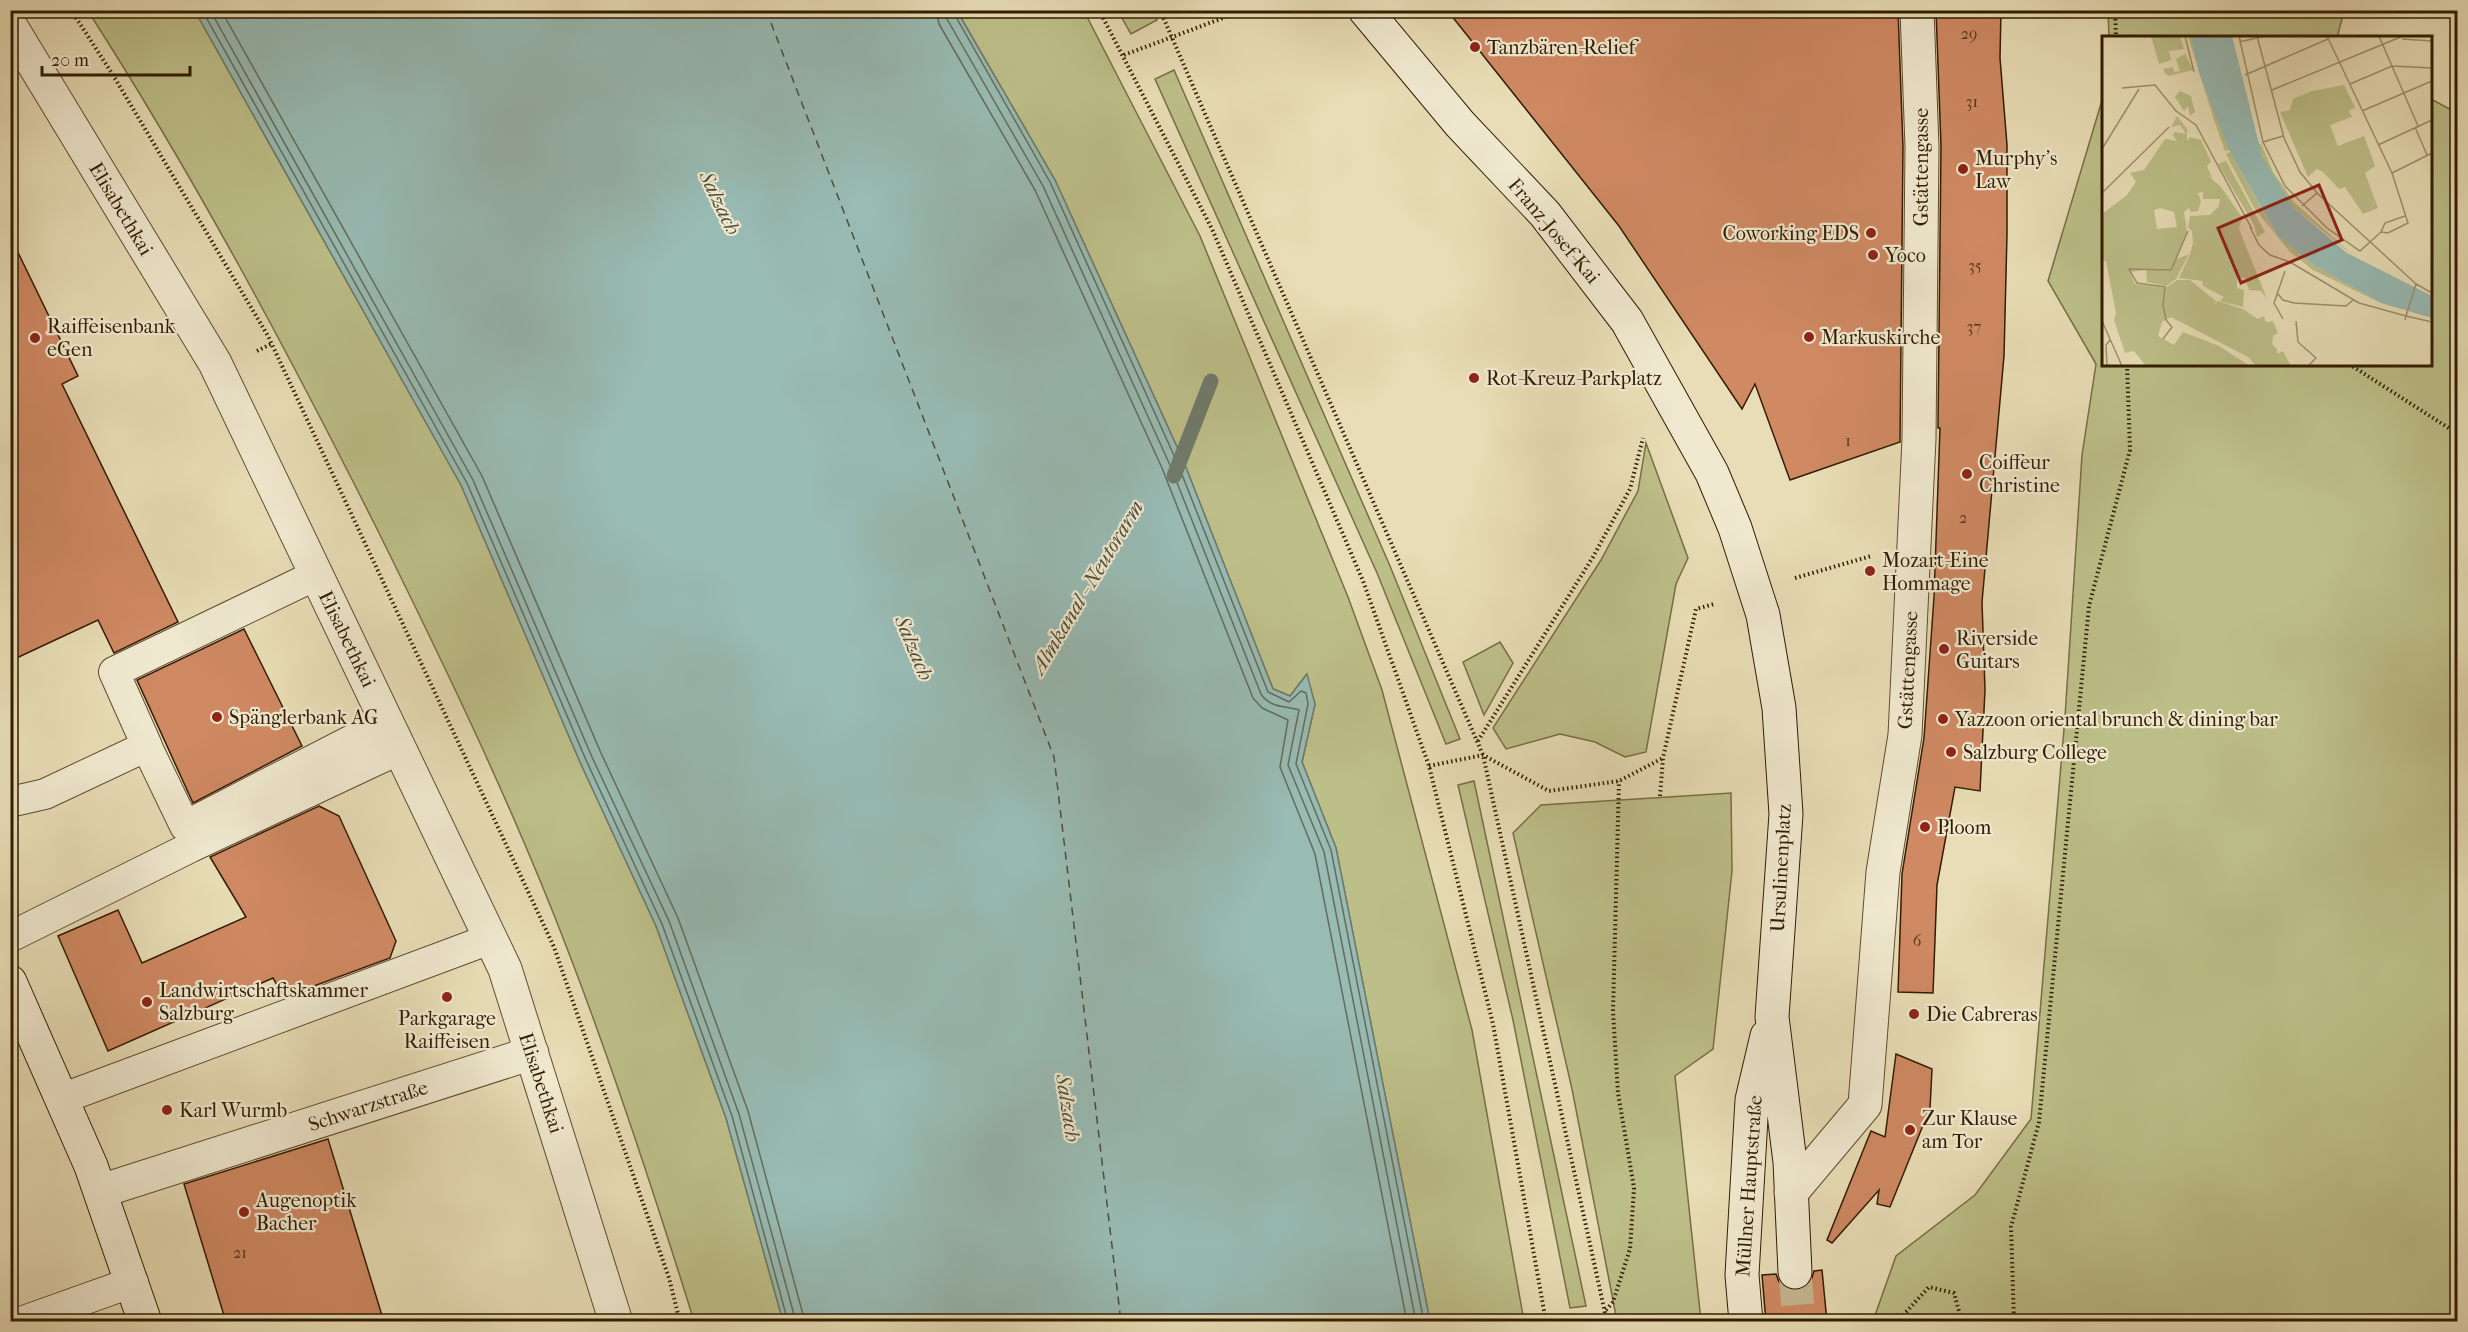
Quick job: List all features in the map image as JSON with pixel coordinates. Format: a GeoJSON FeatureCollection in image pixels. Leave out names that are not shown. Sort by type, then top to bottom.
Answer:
{"type":"FeatureCollection","features":[{"type":"Feature","properties":{"kind":"street","name":"Franz-Josef-Kai"},"geometry":{"type":"LineString","coordinates":[[1365,10],[1460,124],[1545,214],[1627,321],[1712,473]]}},
{"type":"Feature","properties":{"kind":"street","name":"Gstättengasse"},"geometry":{"type":"LineString","coordinates":[[1791,1193],[1865,1105],[1883,872],[1905,735],[1916,544],[1922,147],[1917,10]]}},
{"type":"Feature","properties":{"kind":"street","name":"Elisabethkai"},"geometry":{"type":"LineString","coordinates":[[10,25],[215,363],[490,939],[504,969],[532,1053],[616,1322]]}},
{"type":"Feature","properties":{"kind":"street","name":"Ursulinenplatz"},"geometry":{"type":"LineString","coordinates":[[1712,473],[1735,528],[1763,615],[1779,708],[1786,814],[1772,1017],[1790,1162],[1796,1272]]}},
{"type":"Feature","properties":{"kind":"street"},"geometry":{"type":"LineString","coordinates":[[10,982],[101,1191],[146,1322]]}},
{"type":"Feature","properties":{"kind":"street","name":"Müllner Hauptstraße"},"geometry":{"type":"LineString","coordinates":[[1746,1322],[1742,1275],[1752,1100],[1772,1017]]}},
{"type":"Feature","properties":{"kind":"street","name":"Schwarzstraße"},"geometry":{"type":"LineString","coordinates":[[101,1191],[532,1053]]}},
{"type":"Feature","properties":{"kind":"lane"},"geometry":{"type":"LineString","coordinates":[[316,575],[114,672],[145,743],[185,826],[393,736]]}},
{"type":"Feature","properties":{"kind":"lane"},"geometry":{"type":"LineString","coordinates":[[10,937],[202,842],[393,736]]}},
{"type":"Feature","properties":{"kind":"lane"},"geometry":{"type":"LineString","coordinates":[[10,802],[45,794],[147,746],[145,743]]}},
{"type":"Feature","properties":{"kind":"lane"},"geometry":{"type":"LineString","coordinates":[[10,816],[31,812],[45,794]]}},
{"type":"Feature","properties":{"kind":"lane"},"geometry":{"type":"LineString","coordinates":[[61,1099],[490,939]]}},
{"type":"Feature","properties":{"kind":"lane"},"geometry":{"type":"LineString","coordinates":[[21,1322],[132,1282]]}},
{"type":"Feature","properties":{"kind":"path"},"geometry":{"type":"LineString","coordinates":[[1099,10],[1217,240],[1363,581],[1429,766],[1493,1024],[1546,1322]]}},
{"type":"Feature","properties":{"kind":"path"},"geometry":{"type":"LineString","coordinates":[[1160,10],[1174,37],[1483,755],[1607,1322]]}},
{"type":"Feature","properties":{"kind":"path"},"geometry":{"type":"LineString","coordinates":[[2115,10],[2116,36]]}},
{"type":"Feature","properties":{"kind":"path"},"geometry":{"type":"LineString","coordinates":[[1124,55],[1231,15]]}},
{"type":"Feature","properties":{"kind":"path"},"geometry":{"type":"LineString","coordinates":[[2014,1322],[2011,1227],[2039,1122],[2089,606],[2130,450],[2127,366]]}},
{"type":"Feature","properties":{"kind":"path"},"geometry":{"type":"LineString","coordinates":[[2352,366],[2457,434]]}},
{"type":"Feature","properties":{"kind":"path"},"geometry":{"type":"LineString","coordinates":[[1478,742],[1593,556],[1630,489],[1646,428]]}},
{"type":"Feature","properties":{"kind":"path"},"geometry":{"type":"LineString","coordinates":[[1791,580],[1916,544]]}},
{"type":"Feature","properties":{"kind":"path"},"geometry":{"type":"LineString","coordinates":[[1660,796],[1663,758],[1696,609],[1720,602]]}},
{"type":"Feature","properties":{"kind":"path"},"geometry":{"type":"LineString","coordinates":[[1429,766],[1483,755],[1548,791],[1618,781],[1663,758]]}},
{"type":"Feature","properties":{"kind":"path"},"geometry":{"type":"LineString","coordinates":[[1606,1311],[1613,1302],[1630,1249],[1634,1188],[1618,1093],[1613,1011],[1618,781]]}},
{"type":"Feature","properties":{"kind":"path"},"geometry":{"type":"LineString","coordinates":[[1897,1322],[1929,1287],[1954,1293],[1962,1322]]}},
{"type":"Feature","properties":{"kind":"green space"},"geometry":{"type":"Polygon","coordinates":[[[2108,10],[2344,11],[2338,36],[2109,36],[2108,10]]]}},
{"type":"Feature","properties":{"kind":"green space"},"geometry":{"type":"Polygon","coordinates":[[[88,11],[195,11],[461,485],[580,762],[656,926],[726,1118],[783,1321],[694,1321],[635,1138],[587,1001],[526,846],[478,738],[375,525],[308,394],[202,200],[88,11]]]}},
{"type":"Feature","properties":{"kind":"green space"},"geometry":{"type":"Polygon","coordinates":[[[957,11],[1084,11],[1200,236],[1348,597],[1382,690],[1472,1030],[1524,1321],[1430,1321],[1336,848],[1302,762],[1315,704],[1306,675],[1290,696],[1273,689],[1183,460],[1055,180],[957,11]]]}},
{"type":"Feature","properties":{"kind":"green space"},"geometry":{"type":"Polygon","coordinates":[[[1118,11],[1152,11],[1157,20],[1131,34],[1118,11]]]}},
{"type":"Feature","properties":{"kind":"green space"},"geometry":{"type":"Polygon","coordinates":[[[1174,70],[1390,566],[1460,739],[1446,744],[1377,573],[1155,79],[1174,70]]]}},
{"type":"Feature","properties":{"kind":"green space"},"geometry":{"type":"Polygon","coordinates":[[[2102,100],[2102,366],[2432,366],[2432,100],[2457,113],[2457,1321],[1873,1321],[1896,1256],[1975,1195],[2031,1119],[2065,717],[2082,455],[2096,364],[2048,281],[2102,100]]]}},
{"type":"Feature","properties":{"kind":"green space"},"geometry":{"type":"Polygon","coordinates":[[[1646,443],[1688,558],[1676,584],[1646,752],[1625,757],[1595,742],[1560,734],[1506,749],[1493,728],[1601,560],[1638,491],[1646,443]]]}},
{"type":"Feature","properties":{"kind":"green space"},"geometry":{"type":"Polygon","coordinates":[[[1500,642],[1513,663],[1484,715],[1463,662],[1500,642]]]}},
{"type":"Feature","properties":{"kind":"green space"},"geometry":{"type":"Polygon","coordinates":[[[1474,781],[1586,1306],[1570,1308],[1513,1020],[1458,785],[1474,781]]]}},
{"type":"Feature","properties":{"kind":"green space"},"geometry":{"type":"Polygon","coordinates":[[[1731,793],[1732,871],[1713,1049],[1675,1076],[1701,1321],[1617,1321],[1572,1089],[1513,833],[1541,805],[1731,793]]]}},
{"type":"Feature","properties":{"kind":"water","name":"Salzach"},"geometry":{"type":"Polygon","coordinates":[[[195,11],[957,11],[1055,180],[1183,460],[1273,689],[1290,696],[1307,674],[1315,704],[1302,762],[1336,848],[1430,1321],[783,1321],[726,1118],[656,926],[580,762],[461,485],[195,11]]]}},
{"type":"Feature","properties":{"kind":"building"},"geometry":{"type":"Polygon","coordinates":[[[1447,10],[1898,10],[1903,147],[1900,442],[1790,480],[1755,384],[1742,409],[1619,226],[1447,10]]]}},
{"type":"Feature","properties":{"kind":"building"},"geometry":{"type":"Polygon","coordinates":[[[1936,10],[2001,10],[2000,58],[2007,145],[2007,234],[2004,356],[1982,602],[1985,690],[1980,791],[1955,787],[1937,885],[1933,993],[1898,992],[1902,874],[1924,738],[1934,597],[1940,428],[1938,428],[1941,146],[1936,10]]]}},
{"type":"Feature","properties":{"kind":"building"},"geometry":{"type":"Polygon","coordinates":[[[10,236],[78,376],[62,384],[178,622],[114,653],[98,620],[10,661],[10,236]]]}},
{"type":"Feature","properties":{"kind":"building","name":"Spänglerbank AG"},"geometry":{"type":"Polygon","coordinates":[[[244,629],[302,746],[193,803],[137,680],[244,629]]]}},
{"type":"Feature","properties":{"kind":"building"},"geometry":{"type":"Polygon","coordinates":[[[319,806],[339,816],[396,941],[390,958],[284,997],[273,978],[108,1051],[58,936],[118,910],[142,963],[246,917],[210,857],[319,806]]]}},
{"type":"Feature","properties":{"kind":"building"},"geometry":{"type":"Polygon","coordinates":[[[1896,1054],[1932,1069],[1930,1108],[1890,1207],[1877,1204],[1879,1190],[1832,1243],[1827,1240],[1871,1131],[1885,1137],[1896,1054]]]}},
{"type":"Feature","properties":{"kind":"building"},"geometry":{"type":"Polygon","coordinates":[[[328,1139],[384,1322],[226,1322],[184,1184],[328,1139]]]}},
{"type":"Feature","properties":{"kind":"building"},"geometry":{"type":"Polygon","coordinates":[[[1822,1270],[1827,1322],[1766,1322],[1762,1275],[1776,1274],[1779,1282],[1786,1288],[1796,1291],[1805,1288],[1811,1281],[1814,1271],[1822,1270]]]}},
{"type":"Feature","properties":{"kind":"waterway","name":"Almkanal - Neutorarm"},"geometry":{"type":"LineString","coordinates":[[1174,476],[1211,381]]}},
{"type":"Feature","properties":{"kind":"ferry route"},"geometry":{"type":"LineString","coordinates":[[766,10],[1054,757],[1121,1322]]}},
{"type":"Feature","properties":{"kind":"tunnel"},"geometry":{"type":"LineString","coordinates":[[1795,1272],[1799,1322]]}},
{"type":"Feature","properties":{"kind":"place","name":"Tanzbären-Relief"},"geometry":{"type":"Point","coordinates":[1475,47]}},
{"type":"Feature","properties":{"kind":"place","name":"Murphy's Law"},"geometry":{"type":"Point","coordinates":[1963,169]}},
{"type":"Feature","properties":{"kind":"place","name":"Coworking EDS"},"geometry":{"type":"Point","coordinates":[1871,233]}},
{"type":"Feature","properties":{"kind":"place","name":"Yoco"},"geometry":{"type":"Point","coordinates":[1873,255]}},
{"type":"Feature","properties":{"kind":"place","name":"Markuskirche"},"geometry":{"type":"Point","coordinates":[1809,337]}},
{"type":"Feature","properties":{"kind":"place","name":"Raiffeisenbank eGen"},"geometry":{"type":"Point","coordinates":[35,338]}},
{"type":"Feature","properties":{"kind":"place","name":"Rot-Kreuz-Parkplatz"},"geometry":{"type":"Point","coordinates":[1474,378]}},
{"type":"Feature","properties":{"kind":"place","name":"Coiffeur Christine"},"geometry":{"type":"Point","coordinates":[1967,474]}},
{"type":"Feature","properties":{"kind":"place","name":"Mozart-Eine Hommage"},"geometry":{"type":"Point","coordinates":[1870,571]}},
{"type":"Feature","properties":{"kind":"place","name":"Riverside Guitars"},"geometry":{"type":"Point","coordinates":[1944,649]}},
{"type":"Feature","properties":{"kind":"place","name":"Spänglerbank AG"},"geometry":{"type":"Point","coordinates":[217,717]}},
{"type":"Feature","properties":{"kind":"place","name":"Yazzoon oriental brunch & dining bar"},"geometry":{"type":"Point","coordinates":[1943,719]}},
{"type":"Feature","properties":{"kind":"place","name":"Salzburg College"},"geometry":{"type":"Point","coordinates":[1951,752]}},
{"type":"Feature","properties":{"kind":"place","name":"Ploom"},"geometry":{"type":"Point","coordinates":[1925,827]}},
{"type":"Feature","properties":{"kind":"place","name":"Parkgarage Raiffeisen"},"geometry":{"type":"Point","coordinates":[447,997]}},
{"type":"Feature","properties":{"kind":"place","name":"Landwirtschaftskammer Salzburg"},"geometry":{"type":"Point","coordinates":[147,1002]}},
{"type":"Feature","properties":{"kind":"place","name":"Die Cabreras"},"geometry":{"type":"Point","coordinates":[1914,1014]}},
{"type":"Feature","properties":{"kind":"place","name":"Karl Wurmb"},"geometry":{"type":"Point","coordinates":[167,1110]}},
{"type":"Feature","properties":{"kind":"place","name":"Zur Klause am Tor"},"geometry":{"type":"Point","coordinates":[1910,1130]}},
{"type":"Feature","properties":{"kind":"place","name":"Augenoptik Bacher"},"geometry":{"type":"Point","coordinates":[244,1212]}}]}
